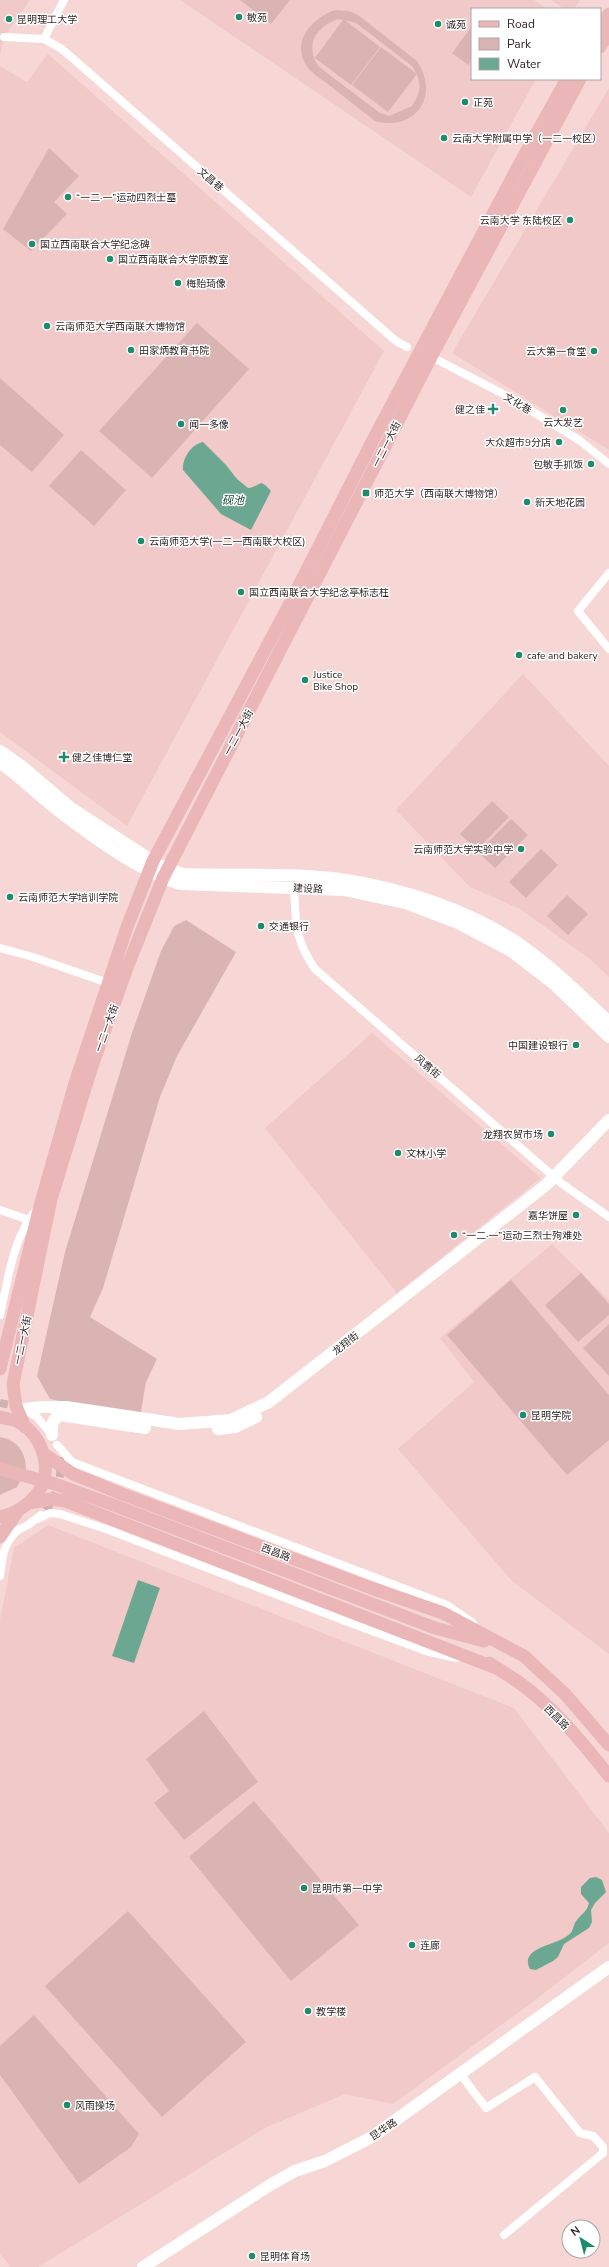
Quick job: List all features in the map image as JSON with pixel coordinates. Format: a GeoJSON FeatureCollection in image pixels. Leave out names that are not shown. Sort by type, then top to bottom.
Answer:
{"type":"FeatureCollection","features":[{"type":"Feature","properties":{"kind":"main road"},"geometry":{"type":"LineString","coordinates":[[601,26],[609,14]]}},
{"type":"Feature","properties":{"kind":"main road"},"geometry":{"type":"LineString","coordinates":[[601,45],[609,32]]}},
{"type":"Feature","properties":{"kind":"main road","name":"一二一大街"},"geometry":{"type":"LineString","coordinates":[[25,1427],[16,1406],[13,1384],[52,1199],[91,1069],[128,965],[165,873],[426,354],[566,80]]}},
{"type":"Feature","properties":{"kind":"main road","name":"一二一大街"},"geometry":{"type":"LineString","coordinates":[[0,1369],[40,1206],[75,1083],[127,927],[151,866],[288,607],[426,354],[579,80]]}},
{"type":"Feature","properties":{"kind":"main road"},"geometry":{"type":"LineString","coordinates":[[0,1417],[18,1422],[35,1435],[44,1454],[45,1476],[37,1494],[24,1506],[4,1535]]}},
{"type":"Feature","properties":{"kind":"main road","name":"西昌路"},"geometry":{"type":"LineString","coordinates":[[44,1454],[73,1474],[371,1588],[443,1613],[524,1656],[545,1673],[609,1745]]}},
{"type":"Feature","properties":{"kind":"main road","name":"西昌路"},"geometry":{"type":"LineString","coordinates":[[0,1469],[55,1484],[116,1506],[435,1628],[509,1648]]}},
{"type":"Feature","properties":{"kind":"main road","name":"西昌路"},"geometry":{"type":"LineString","coordinates":[[0,1517],[24,1506],[52,1499],[65,1501],[496,1668]]}},
{"type":"Feature","properties":{"kind":"main road","name":"西昌路"},"geometry":{"type":"LineString","coordinates":[[435,1628],[518,1681],[568,1726],[609,1776]]}},
{"type":"Feature","properties":{"kind":"street"},"geometry":{"type":"LineString","coordinates":[[44,39],[64,0]]}},
{"type":"Feature","properties":{"kind":"street","name":"文昌巷"},"geometry":{"type":"LineString","coordinates":[[4,37],[44,39],[62,49],[396,341],[407,347]]}},
{"type":"Feature","properties":{"kind":"street","name":"文化巷"},"geometry":{"type":"LineString","coordinates":[[426,354],[507,396],[578,440],[609,464]]}},
{"type":"Feature","properties":{"kind":"street"},"geometry":{"type":"LineString","coordinates":[[609,573],[578,611],[609,649]]}},
{"type":"Feature","properties":{"kind":"street","name":"建设路"},"geometry":{"type":"LineString","coordinates":[[0,751],[24,768],[71,808],[151,866]]}},
{"type":"Feature","properties":{"kind":"street","name":"建设路"},"geometry":{"type":"LineString","coordinates":[[0,764],[86,830],[165,873],[181,884],[344,890],[405,903],[458,923],[511,951],[554,984],[609,1036]]}},
{"type":"Feature","properties":{"kind":"street","name":"建设路"},"geometry":{"type":"LineString","coordinates":[[165,873],[345,880],[408,893],[462,914],[517,943],[560,976],[609,1022]]}},
{"type":"Feature","properties":{"kind":"street","name":"风翥街"},"geometry":{"type":"LineString","coordinates":[[294,887],[297,936],[304,953],[315,969],[558,1179],[609,1217]]}},
{"type":"Feature","properties":{"kind":"street"},"geometry":{"type":"LineString","coordinates":[[0,948],[33,957],[108,983]]}},
{"type":"Feature","properties":{"kind":"street","name":"龙翔街"},"geometry":{"type":"LineString","coordinates":[[54,1440],[52,1423],[55,1418],[60,1415],[180,1433],[235,1427],[275,1407],[549,1189],[609,1120]]}},
{"type":"Feature","properties":{"kind":"street","name":"龙翔街"},"geometry":{"type":"LineString","coordinates":[[23,1409],[66,1407],[180,1424],[230,1420],[269,1402],[539,1190],[558,1179],[609,1129]]}},
{"type":"Feature","properties":{"kind":"street"},"geometry":{"type":"LineString","coordinates":[[0,1314],[10,1269],[29,1220],[40,1206]]}},
{"type":"Feature","properties":{"kind":"street"},"geometry":{"type":"LineString","coordinates":[[0,1210],[29,1220]]}},
{"type":"Feature","properties":{"kind":"street"},"geometry":{"type":"LineString","coordinates":[[23,1409],[37,1417],[72,1462],[447,1605],[509,1648]]}},
{"type":"Feature","properties":{"kind":"street"},"geometry":{"type":"LineString","coordinates":[[54,1440],[60,1456]]}},
{"type":"Feature","properties":{"kind":"street"},"geometry":{"type":"LineString","coordinates":[[38,1519],[46,1510]]}},
{"type":"Feature","properties":{"kind":"street"},"geometry":{"type":"LineString","coordinates":[[4,1535],[18,1530],[50,1513],[60,1514],[106,1528],[426,1651],[496,1668]]}},
{"type":"Feature","properties":{"kind":"street"},"geometry":{"type":"LineString","coordinates":[[0,1576],[4,1548],[8,1539],[18,1530]]}},
{"type":"Feature","properties":{"kind":"street","name":"昆华路"},"geometry":{"type":"LineString","coordinates":[[144,2267],[270,2185],[295,2171],[325,2161],[372,2137],[461,2075],[609,1967]]}},
{"type":"Feature","properties":{"kind":"street"},"geometry":{"type":"LineString","coordinates":[[461,2075],[486,2108],[535,2077],[580,2133],[593,2136],[603,2147],[603,2154],[504,2235]]}},
{"type":"Feature","properties":{"kind":"shaded area","name":"昆明理工大学"},"geometry":{"type":"Polygon","coordinates":[[[0,0],[30,0],[4,37],[0,55],[0,0]]]}},
{"type":"Feature","properties":{"kind":"shaded area","name":"云南大学附属中学（一二一校区）"},"geometry":{"type":"Polygon","coordinates":[[[180,0],[534,0],[546,8],[471,8],[471,80],[535,80],[471,197],[180,0]]]}},
{"type":"Feature","properties":{"kind":"shaded area"},"geometry":{"type":"Polygon","coordinates":[[[551,0],[580,0],[575,8],[563,8],[551,0]]]}},
{"type":"Feature","properties":{"kind":"shaded area","name":"云南师范大学(一二一西南联大校区)"},"geometry":{"type":"Polygon","coordinates":[[[48,54],[384,351],[127,826],[0,732],[0,66],[27,82],[48,54]]]}},
{"type":"Feature","properties":{"kind":"shaded area","name":"云南大学 东陆校区"},"geometry":{"type":"Polygon","coordinates":[[[609,88],[609,450],[452,353],[609,88]]]}},
{"type":"Feature","properties":{"kind":"shaded area","name":"云南师范大学实验中学"},"geometry":{"type":"Polygon","coordinates":[[[523,674],[609,766],[609,977],[590,959],[520,909],[470,887],[396,810],[523,674]]]}},
{"type":"Feature","properties":{"kind":"shaded area","name":"文林小学"},"geometry":{"type":"Polygon","coordinates":[[[372,1033],[541,1178],[397,1293],[265,1128],[372,1033]]]}},
{"type":"Feature","properties":{"kind":"shaded area","name":"昆明学院"},"geometry":{"type":"Polygon","coordinates":[[[552,1244],[609,1300],[609,1654],[512,1581],[398,1449],[474,1382],[440,1338],[552,1244]]]}},
{"type":"Feature","properties":{"kind":"shaded area","name":"昆明市第一中学"},"geometry":{"type":"Polygon","coordinates":[[[48,1525],[514,1708],[609,1833],[609,1943],[530,2004],[393,2104],[345,2094],[265,2128],[38,2267],[11,2267],[0,2254],[0,1620],[14,1548],[48,1525]]]}},
{"type":"Feature","properties":{"kind":"green space"},"geometry":{"type":"Polygon","coordinates":[[[240,0],[290,0],[271,24],[240,0]]]}},
{"type":"Feature","properties":{"kind":"green space"},"geometry":{"type":"Polygon","coordinates":[[[335,10],[349,11],[358,15],[417,61],[424,74],[426,87],[425,99],[420,109],[412,116],[401,121],[389,123],[375,121],[309,69],[303,60],[301,50],[302,42],[305,34],[311,26],[326,14],[335,10]],[[338,19],[323,27],[314,38],[312,51],[318,66],[380,113],[389,116],[412,106],[418,96],[420,86],[418,76],[412,66],[356,23],[345,20],[380,47],[351,85],[315,58],[343,20],[338,19]]]}},
{"type":"Feature","properties":{"kind":"green space"},"geometry":{"type":"Polygon","coordinates":[[[471,27],[471,60],[468,65],[452,53],[471,27]]]}},
{"type":"Feature","properties":{"kind":"green space"},"geometry":{"type":"Polygon","coordinates":[[[381,47],[417,74],[388,112],[352,85],[381,47]]]}},
{"type":"Feature","properties":{"kind":"green space"},"geometry":{"type":"Polygon","coordinates":[[[49,148],[79,176],[54,202],[67,214],[31,251],[3,229],[49,148]]]}},
{"type":"Feature","properties":{"kind":"green space"},"geometry":{"type":"Polygon","coordinates":[[[197,323],[249,369],[152,478],[99,431],[197,323]]]}},
{"type":"Feature","properties":{"kind":"green space"},"geometry":{"type":"Polygon","coordinates":[[[0,378],[64,435],[32,472],[0,445],[0,378]]]}},
{"type":"Feature","properties":{"kind":"green space"},"geometry":{"type":"Polygon","coordinates":[[[81,450],[126,490],[94,526],[49,486],[81,450]]]}},
{"type":"Feature","properties":{"kind":"green space"},"geometry":{"type":"Polygon","coordinates":[[[492,801],[509,817],[477,850],[460,834],[492,801]]]}},
{"type":"Feature","properties":{"kind":"green space"},"geometry":{"type":"Polygon","coordinates":[[[511,819],[528,835],[495,868],[478,852],[511,819]]]}},
{"type":"Feature","properties":{"kind":"green space"},"geometry":{"type":"Polygon","coordinates":[[[541,849],[558,865],[526,898],[509,882],[541,849]]]}},
{"type":"Feature","properties":{"kind":"green space"},"geometry":{"type":"Polygon","coordinates":[[[567,895],[588,914],[568,935],[547,916],[567,895]]]}},
{"type":"Feature","properties":{"kind":"green space"},"geometry":{"type":"Polygon","coordinates":[[[186,920],[236,952],[177,1056],[160,1097],[103,1288],[90,1317],[157,1359],[146,1382],[140,1417],[50,1399],[37,1376],[65,1252],[132,1033],[161,951],[174,926],[186,920]]]}},
{"type":"Feature","properties":{"kind":"green space"},"geometry":{"type":"Polygon","coordinates":[[[581,1273],[609,1304],[609,1315],[578,1342],[545,1305],[581,1273]]]}},
{"type":"Feature","properties":{"kind":"green space"},"geometry":{"type":"Polygon","coordinates":[[[511,1280],[609,1395],[609,1440],[567,1475],[447,1335],[511,1280]]]}},
{"type":"Feature","properties":{"kind":"green space"},"geometry":{"type":"Polygon","coordinates":[[[609,1324],[609,1376],[583,1348],[609,1324]]]}},
{"type":"Feature","properties":{"kind":"green space"},"geometry":{"type":"Polygon","coordinates":[[[0,1437],[16,1444],[24,1457],[26,1469],[17,1487],[0,1495],[0,1437]]]}},
{"type":"Feature","properties":{"kind":"green space"},"geometry":{"type":"Polygon","coordinates":[[[204,1711],[258,1782],[184,1840],[154,1803],[169,1791],[146,1759],[204,1711]]]}},
{"type":"Feature","properties":{"kind":"green space"},"geometry":{"type":"Polygon","coordinates":[[[254,1801],[359,1925],[291,1981],[189,1857],[254,1801]]]}},
{"type":"Feature","properties":{"kind":"green space"},"geometry":{"type":"Polygon","coordinates":[[[128,1911],[246,2042],[162,2117],[45,1986],[128,1911]]]}},
{"type":"Feature","properties":{"kind":"green space","name":"风雨操场"},"geometry":{"type":"Polygon","coordinates":[[[34,2015],[139,2134],[131,2147],[79,2184],[0,2075],[0,2046],[34,2015]]]}},
{"type":"Feature","properties":{"kind":"water","name":"砚池"},"geometry":{"type":"Polygon","coordinates":[[[203,442],[226,465],[237,479],[248,488],[261,483],[271,491],[251,530],[221,514],[183,470],[184,461],[188,452],[199,443],[203,442]]]}},
{"type":"Feature","properties":{"kind":"water"},"geometry":{"type":"Polygon","coordinates":[[[138,1580],[160,1588],[134,1663],[112,1656],[138,1580]]]}},
{"type":"Feature","properties":{"kind":"water"},"geometry":{"type":"Polygon","coordinates":[[[596,1877],[602,1880],[606,1892],[595,1903],[591,1910],[592,1922],[589,1928],[564,1944],[558,1957],[553,1961],[536,1970],[530,1969],[528,1963],[529,1957],[532,1953],[569,1935],[575,1922],[586,1910],[589,1903],[581,1894],[581,1887],[590,1878],[596,1877]]]}},
{"type":"Feature","properties":{"kind":"tunnel"},"geometry":{"type":"LineString","coordinates":[[0,1403],[20,1407]]}},
{"type":"Feature","properties":{"kind":"tunnel"},"geometry":{"type":"LineString","coordinates":[[46,1510],[54,1497],[60,1478],[60,1456]]}},
{"type":"Feature","properties":{"kind":"place","name":"敏苑"},"geometry":{"type":"Point","coordinates":[239,17]}},
{"type":"Feature","properties":{"kind":"place","name":"昆明理工大学"},"geometry":{"type":"Point","coordinates":[9,19]}},
{"type":"Feature","properties":{"kind":"place","name":"诚苑"},"geometry":{"type":"Point","coordinates":[438,24]}},
{"type":"Feature","properties":{"kind":"place","name":"正苑"},"geometry":{"type":"Point","coordinates":[465,102]}},
{"type":"Feature","properties":{"kind":"place","name":"云南大学附属中学（一二一校区）"},"geometry":{"type":"Point","coordinates":[444,138]}},
{"type":"Feature","properties":{"kind":"place","name":"“一二·一”运动四烈士墓"},"geometry":{"type":"Point","coordinates":[68,197]}},
{"type":"Feature","properties":{"kind":"place","name":"云南大学 东陆校区"},"geometry":{"type":"Point","coordinates":[570,220]}},
{"type":"Feature","properties":{"kind":"place","name":"国立西南联合大学纪念碑"},"geometry":{"type":"Point","coordinates":[32,244]}},
{"type":"Feature","properties":{"kind":"place","name":"国立西南联合大学原教室"},"geometry":{"type":"Point","coordinates":[110,259]}},
{"type":"Feature","properties":{"kind":"place","name":"梅贻琦像"},"geometry":{"type":"Point","coordinates":[178,283]}},
{"type":"Feature","properties":{"kind":"place","name":"云南师范大学西南联大博物馆"},"geometry":{"type":"Point","coordinates":[47,326]}},
{"type":"Feature","properties":{"kind":"place","name":"田家炳教育书院"},"geometry":{"type":"Point","coordinates":[131,350]}},
{"type":"Feature","properties":{"kind":"place","name":"云大第一食堂"},"geometry":{"type":"Point","coordinates":[594,351]}},
{"type":"Feature","properties":{"kind":"place","name":"健之佳"},"geometry":{"type":"Point","coordinates":[493,409]}},
{"type":"Feature","properties":{"kind":"place","name":"云大发艺"},"geometry":{"type":"Point","coordinates":[563,410]}},
{"type":"Feature","properties":{"kind":"place","name":"闻一多像"},"geometry":{"type":"Point","coordinates":[181,424]}},
{"type":"Feature","properties":{"kind":"place","name":"大众超市9分店"},"geometry":{"type":"Point","coordinates":[559,442]}},
{"type":"Feature","properties":{"kind":"place","name":"包敏手抓饭"},"geometry":{"type":"Point","coordinates":[591,464]}},
{"type":"Feature","properties":{"kind":"place","name":"师范大学（西南联大博物馆）"},"geometry":{"type":"Point","coordinates":[366,493]}},
{"type":"Feature","properties":{"kind":"place","name":"新天地花园"},"geometry":{"type":"Point","coordinates":[527,502]}},
{"type":"Feature","properties":{"kind":"place","name":"云南师范大学(一二一西南联大校区)"},"geometry":{"type":"Point","coordinates":[141,541]}},
{"type":"Feature","properties":{"kind":"place","name":"国立西南联合大学纪念亭标志柱"},"geometry":{"type":"Point","coordinates":[241,592]}},
{"type":"Feature","properties":{"kind":"place","name":"cafe and bakery"},"geometry":{"type":"Point","coordinates":[519,655]}},
{"type":"Feature","properties":{"kind":"place","name":"Justice Bike Shop"},"geometry":{"type":"Point","coordinates":[305,680]}},
{"type":"Feature","properties":{"kind":"place","name":"健之佳博仁堂"},"geometry":{"type":"Point","coordinates":[64,757]}},
{"type":"Feature","properties":{"kind":"place","name":"云南师范大学实验中学"},"geometry":{"type":"Point","coordinates":[521,849]}},
{"type":"Feature","properties":{"kind":"place","name":"云南师范大学培训学院"},"geometry":{"type":"Point","coordinates":[10,897]}},
{"type":"Feature","properties":{"kind":"place","name":"交通银行"},"geometry":{"type":"Point","coordinates":[261,926]}},
{"type":"Feature","properties":{"kind":"place","name":"中国建设银行"},"geometry":{"type":"Point","coordinates":[576,1045]}},
{"type":"Feature","properties":{"kind":"place","name":"龙翔农贸市场"},"geometry":{"type":"Point","coordinates":[551,1134]}},
{"type":"Feature","properties":{"kind":"place","name":"文林小学"},"geometry":{"type":"Point","coordinates":[398,1153]}},
{"type":"Feature","properties":{"kind":"place","name":"嘉华饼屋"},"geometry":{"type":"Point","coordinates":[576,1215]}},
{"type":"Feature","properties":{"kind":"place","name":"“一二·一”运动三烈士殉难处"},"geometry":{"type":"Point","coordinates":[454,1235]}},
{"type":"Feature","properties":{"kind":"place","name":"昆明学院"},"geometry":{"type":"Point","coordinates":[523,1415]}},
{"type":"Feature","properties":{"kind":"place","name":"昆明市第一中学"},"geometry":{"type":"Point","coordinates":[304,1888]}},
{"type":"Feature","properties":{"kind":"place","name":"连廊"},"geometry":{"type":"Point","coordinates":[412,1945]}},
{"type":"Feature","properties":{"kind":"place","name":"教学楼"},"geometry":{"type":"Point","coordinates":[308,2011]}},
{"type":"Feature","properties":{"kind":"place","name":"风雨操场"},"geometry":{"type":"Point","coordinates":[67,2105]}},
{"type":"Feature","properties":{"kind":"place","name":"昆明体育场"},"geometry":{"type":"Point","coordinates":[252,2256]}}]}
